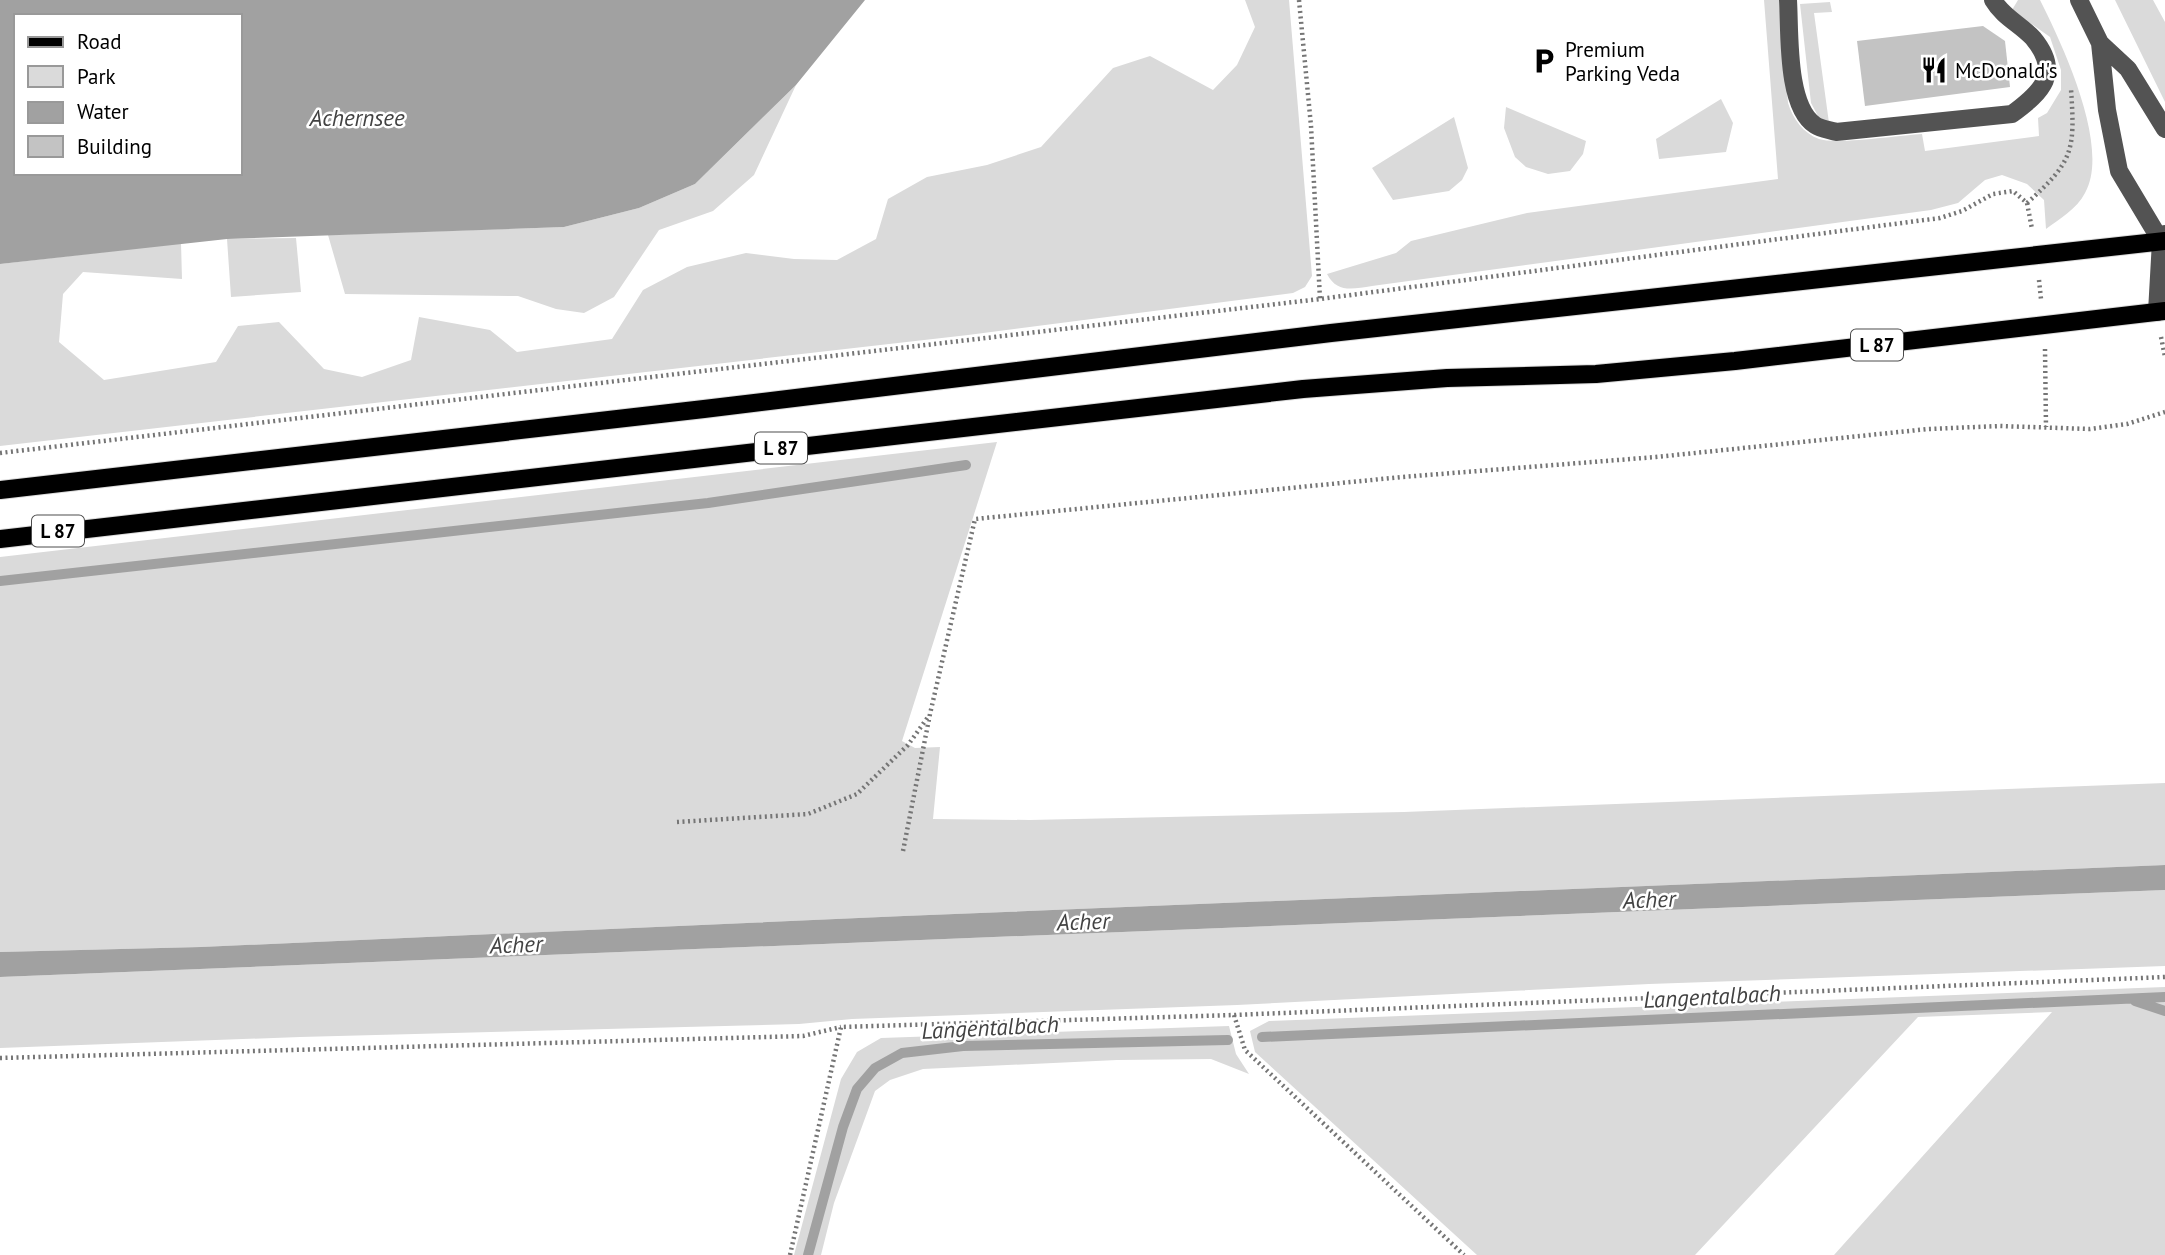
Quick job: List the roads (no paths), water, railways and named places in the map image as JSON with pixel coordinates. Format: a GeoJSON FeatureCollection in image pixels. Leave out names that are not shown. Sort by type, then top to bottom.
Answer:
{"type":"FeatureCollection","features":[{"type":"Feature","properties":{"kind":"main road","name":"L 87"},"geometry":{"type":"LineString","coordinates":[[0,490],[704,410],[1344,331],[2164,239]]}},
{"type":"Feature","properties":{"kind":"main road","name":"L 87"},"geometry":{"type":"LineString","coordinates":[[0,539],[1290,390],[1447,378],[1610,373],[1748,360],[2161,311]]}},
{"type":"Feature","properties":{"kind":"street"},"geometry":{"type":"LineString","coordinates":[[1788,0],[1794,88],[1801,110],[1815,125],[1836,132],[2012,114],[2033,99],[2047,79],[2048,63],[2032,38],[2003,16],[1993,0]]}},
{"type":"Feature","properties":{"kind":"street"},"geometry":{"type":"LineString","coordinates":[[2079,0],[2100,43],[2107,110],[2119,171],[2164,239]]}},
{"type":"Feature","properties":{"kind":"street"},"geometry":{"type":"LineString","coordinates":[[2100,43],[2128,69],[2165,129]]}},
{"type":"Feature","properties":{"kind":"street","name":"L 87"},"geometry":{"type":"LineString","coordinates":[[2161,311],[2164,239]]}},
{"type":"Feature","properties":{"kind":"water","name":"Achernsee"},"geometry":{"type":"Polygon","coordinates":[[[0,0],[865,0],[796,85],[695,184],[639,208],[564,227],[227,239],[0,264],[0,0]]]}},
{"type":"Feature","properties":{"kind":"water","name":"Acher"},"geometry":{"type":"Polygon","coordinates":[[[2165,865],[2165,890],[0,977],[0,952],[201,947],[2165,865]]]}},
{"type":"Feature","properties":{"kind":"waterway"},"geometry":{"type":"LineString","coordinates":[[0,581],[708,503],[966,465]]}},
{"type":"Feature","properties":{"kind":"waterway","name":"Langentalbach"},"geometry":{"type":"LineString","coordinates":[[1262,1037],[2165,997]]}},
{"type":"Feature","properties":{"kind":"waterway"},"geometry":{"type":"LineString","coordinates":[[2135,1001],[2165,1011]]}},
{"type":"Feature","properties":{"kind":"waterway","name":"Langentalbach"},"geometry":{"type":"LineString","coordinates":[[808,1255],[843,1127],[857,1089],[875,1068],[902,1053],[963,1046],[1228,1040]]}},
{"type":"Feature","properties":{"kind":"place","name":"Premium Parking Veda"},"geometry":{"type":"Point","coordinates":[1544,61]}},
{"type":"Feature","properties":{"kind":"place","name":"McDonald's"},"geometry":{"type":"Point","coordinates":[1934,70]}}]}
